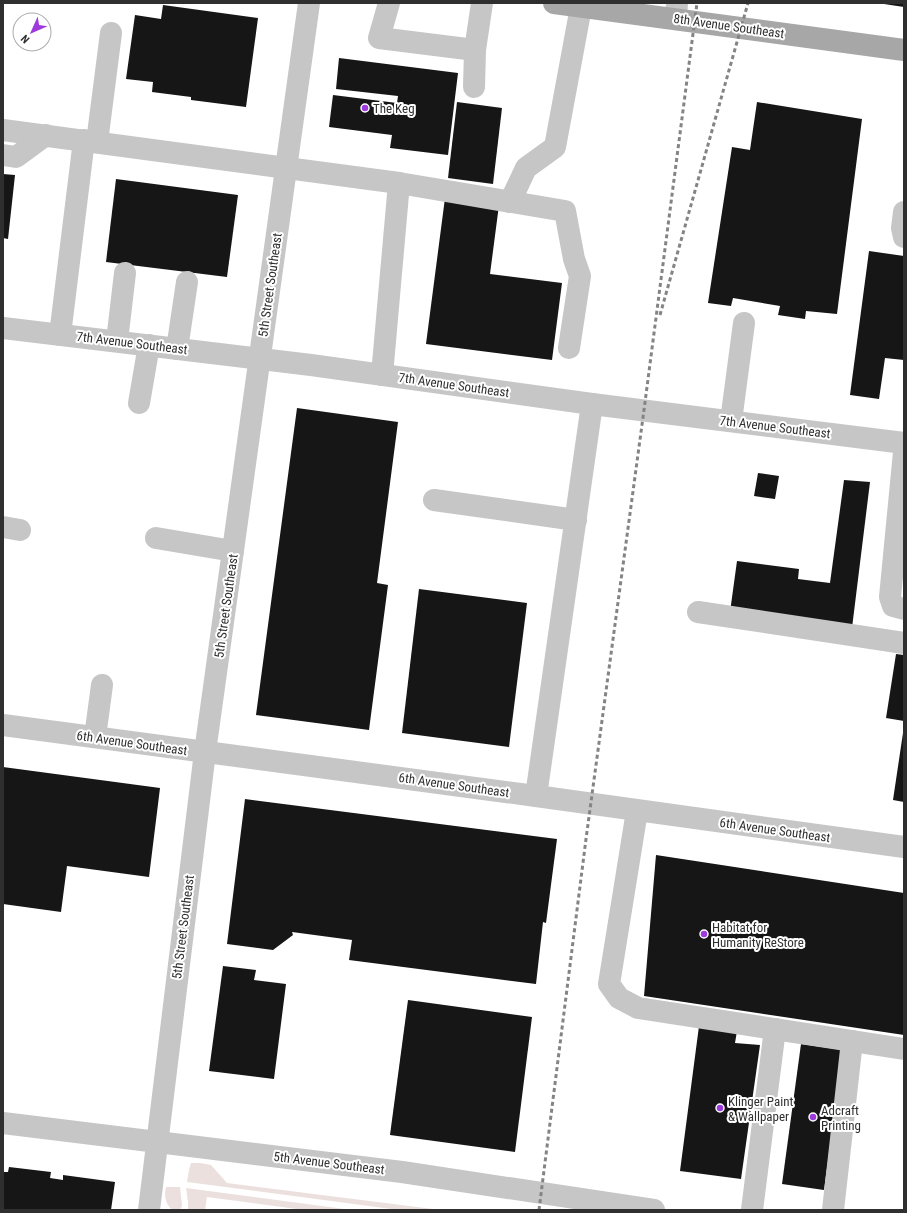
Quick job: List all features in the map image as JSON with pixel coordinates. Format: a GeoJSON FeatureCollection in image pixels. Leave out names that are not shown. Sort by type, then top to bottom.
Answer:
{"type":"FeatureCollection","features":[{"type":"Feature","properties":{"kind":"main road","name":"8th Avenue Southeast"},"geometry":{"type":"LineString","coordinates":[[554,3],[581,7],[676,11],[904,50]]}},
{"type":"Feature","properties":{"kind":"street","name":"5th Street Southeast"},"geometry":{"type":"LineString","coordinates":[[149,1210],[205,752],[309,3]]}},
{"type":"Feature","properties":{"kind":"street"},"geometry":{"type":"LineString","coordinates":[[389,3],[379,38],[475,50]]}},
{"type":"Feature","properties":{"kind":"street"},"geometry":{"type":"LineString","coordinates":[[474,86],[475,50],[482,3]]}},
{"type":"Feature","properties":{"kind":"street"},"geometry":{"type":"LineString","coordinates":[[510,202],[526,168],[555,147],[581,7]]}},
{"type":"Feature","properties":{"kind":"street"},"geometry":{"type":"LineString","coordinates":[[60,335],[91,141],[111,33]]}},
{"type":"Feature","properties":{"kind":"street"},"geometry":{"type":"LineString","coordinates":[[3,130],[399,183],[565,211],[574,259],[580,276],[569,348]]}},
{"type":"Feature","properties":{"kind":"street"},"geometry":{"type":"LineString","coordinates":[[3,155],[16,157],[46,135]]}},
{"type":"Feature","properties":{"kind":"street"},"geometry":{"type":"LineString","coordinates":[[382,375],[399,183]]}},
{"type":"Feature","properties":{"kind":"street"},"geometry":{"type":"LineString","coordinates":[[904,212],[902,228],[904,237]]}},
{"type":"Feature","properties":{"kind":"street"},"geometry":{"type":"LineString","coordinates":[[117,341],[125,273]]}},
{"type":"Feature","properties":{"kind":"street"},"geometry":{"type":"LineString","coordinates":[[177,349],[187,282]]}},
{"type":"Feature","properties":{"kind":"street"},"geometry":{"type":"LineString","coordinates":[[731,421],[744,323]]}},
{"type":"Feature","properties":{"kind":"street","name":"7th Avenue Southeast"},"geometry":{"type":"LineString","coordinates":[[3,328],[260,359],[592,404],[904,443]]}},
{"type":"Feature","properties":{"kind":"street"},"geometry":{"type":"LineString","coordinates":[[139,403],[149,345]]}},
{"type":"Feature","properties":{"kind":"street"},"geometry":{"type":"LineString","coordinates":[[536,796],[592,404]]}},
{"type":"Feature","properties":{"kind":"street"},"geometry":{"type":"LineString","coordinates":[[898,607],[890,597],[904,452]]}},
{"type":"Feature","properties":{"kind":"street"},"geometry":{"type":"LineString","coordinates":[[434,500],[576,520]]}},
{"type":"Feature","properties":{"kind":"street"},"geometry":{"type":"LineString","coordinates":[[156,538],[233,551]]}},
{"type":"Feature","properties":{"kind":"street"},"geometry":{"type":"LineString","coordinates":[[698,612],[904,643]]}},
{"type":"Feature","properties":{"kind":"street"},"geometry":{"type":"LineString","coordinates":[[95,737],[102,685]]}},
{"type":"Feature","properties":{"kind":"street","name":"6th Avenue Southeast"},"geometry":{"type":"LineString","coordinates":[[3,725],[904,847]]}},
{"type":"Feature","properties":{"kind":"street"},"geometry":{"type":"LineString","coordinates":[[637,811],[609,984],[619,998],[638,1008],[904,1049]]}},
{"type":"Feature","properties":{"kind":"street"},"geometry":{"type":"LineString","coordinates":[[752,1210],[775,1029]]}},
{"type":"Feature","properties":{"kind":"street"},"geometry":{"type":"LineString","coordinates":[[833,1210],[852,1041]]}},
{"type":"Feature","properties":{"kind":"street","name":"5th Avenue Southeast"},"geometry":{"type":"LineString","coordinates":[[3,1123],[402,1172],[654,1210]]}},
{"type":"Feature","properties":{"kind":"shaded area"},"geometry":{"type":"Polygon","coordinates":[[[191,1163],[211,1165],[227,1183],[441,1210],[399,1210],[187,1182],[191,1163]]]}},
{"type":"Feature","properties":{"kind":"shaded area"},"geometry":{"type":"Polygon","coordinates":[[[166,1187],[180,1187],[182,1206],[180,1210],[172,1210],[166,1202],[166,1187]]]}},
{"type":"Feature","properties":{"kind":"shaded area"},"geometry":{"type":"Polygon","coordinates":[[[186,1188],[352,1210],[304,1210],[207,1197],[205,1210],[188,1210],[186,1188]]]}},
{"type":"Feature","properties":{"kind":"building"},"geometry":{"type":"Polygon","coordinates":[[[904,3],[904,7],[884,4],[904,3]]]}},
{"type":"Feature","properties":{"kind":"building"},"geometry":{"type":"Polygon","coordinates":[[[163,5],[258,18],[246,107],[191,100],[191,97],[152,92],[153,82],[126,79],[135,15],[161,19],[163,5]]]}},
{"type":"Feature","properties":{"kind":"building"},"geometry":{"type":"Polygon","coordinates":[[[339,58],[458,73],[448,155],[390,148],[392,135],[329,127],[333,95],[397,103],[398,96],[336,89],[339,58]]]}},
{"type":"Feature","properties":{"kind":"building"},"geometry":{"type":"Polygon","coordinates":[[[457,102],[502,108],[493,184],[448,178],[457,102]]]}},
{"type":"Feature","properties":{"kind":"building"},"geometry":{"type":"Polygon","coordinates":[[[757,102],[862,119],[837,314],[806,311],[805,319],[778,315],[780,306],[733,298],[731,306],[708,303],[732,147],[750,150],[757,102]]]}},
{"type":"Feature","properties":{"kind":"building"},"geometry":{"type":"Polygon","coordinates":[[[3,174],[15,175],[8,239],[3,238],[3,174]]]}},
{"type":"Feature","properties":{"kind":"building"},"geometry":{"type":"Polygon","coordinates":[[[116,179],[238,195],[227,277],[106,262],[116,179]]]}},
{"type":"Feature","properties":{"kind":"building"},"geometry":{"type":"Polygon","coordinates":[[[445,198],[499,205],[490,274],[562,283],[552,360],[426,344],[445,198]]]}},
{"type":"Feature","properties":{"kind":"building"},"geometry":{"type":"Polygon","coordinates":[[[869,251],[904,256],[904,360],[885,358],[879,399],[850,395],[869,251]]]}},
{"type":"Feature","properties":{"kind":"building"},"geometry":{"type":"Polygon","coordinates":[[[297,408],[398,422],[377,583],[388,585],[369,730],[256,715],[297,408]]]}},
{"type":"Feature","properties":{"kind":"building"},"geometry":{"type":"Polygon","coordinates":[[[758,473],[779,476],[775,499],[754,496],[758,473]]]}},
{"type":"Feature","properties":{"kind":"building"},"geometry":{"type":"Polygon","coordinates":[[[844,480],[870,482],[852,628],[730,612],[737,561],[799,569],[798,579],[830,583],[844,480]]]}},
{"type":"Feature","properties":{"kind":"building"},"geometry":{"type":"Polygon","coordinates":[[[419,589],[527,603],[509,747],[402,733],[419,589]]]}},
{"type":"Feature","properties":{"kind":"building"},"geometry":{"type":"Polygon","coordinates":[[[896,654],[904,655],[904,721],[886,718],[896,654]]]}},
{"type":"Feature","properties":{"kind":"building"},"geometry":{"type":"Polygon","coordinates":[[[904,733],[904,802],[893,800],[904,733]]]}},
{"type":"Feature","properties":{"kind":"building"},"geometry":{"type":"Polygon","coordinates":[[[3,767],[160,788],[149,877],[67,866],[61,912],[3,904],[3,767]]]}},
{"type":"Feature","properties":{"kind":"building"},"geometry":{"type":"Polygon","coordinates":[[[245,799],[557,839],[546,923],[543,922],[536,984],[349,960],[352,940],[292,932],[293,935],[273,950],[227,944],[245,799]]]}},
{"type":"Feature","properties":{"kind":"building"},"geometry":{"type":"Polygon","coordinates":[[[656,855],[904,893],[904,1035],[644,996],[656,855]]]}},
{"type":"Feature","properties":{"kind":"building"},"geometry":{"type":"Polygon","coordinates":[[[223,966],[256,970],[254,980],[286,984],[274,1079],[209,1071],[223,966]]]}},
{"type":"Feature","properties":{"kind":"building"},"geometry":{"type":"Polygon","coordinates":[[[408,1000],[532,1017],[515,1152],[390,1135],[408,1000]]]}},
{"type":"Feature","properties":{"kind":"building","name":"Klinger Paint & Wallpaper"},"geometry":{"type":"Polygon","coordinates":[[[699,1026],[737,1031],[735,1043],[760,1045],[741,1179],[680,1171],[699,1026]]]}},
{"type":"Feature","properties":{"kind":"building","name":"Adcraft Printing"},"geometry":{"type":"Polygon","coordinates":[[[801,1044],[843,1050],[824,1190],[782,1184],[801,1044]]]}},
{"type":"Feature","properties":{"kind":"building"},"geometry":{"type":"Polygon","coordinates":[[[9,1167],[51,1172],[50,1178],[63,1180],[63,1175],[115,1182],[111,1210],[3,1210],[3,1172],[8,1172],[9,1167]]]}},
{"type":"Feature","properties":{"kind":"railway"},"geometry":{"type":"LineString","coordinates":[[539,1210],[586,839],[697,3]]}},
{"type":"Feature","properties":{"kind":"railway"},"geometry":{"type":"LineString","coordinates":[[660,315],[748,3]]}},
{"type":"Feature","properties":{"kind":"place","name":"The Keg"},"geometry":{"type":"Point","coordinates":[365,108]}},
{"type":"Feature","properties":{"kind":"place","name":"Habitat for Humanity ReStore"},"geometry":{"type":"Point","coordinates":[704,934]}},
{"type":"Feature","properties":{"kind":"place","name":"Klinger Paint & Wallpaper"},"geometry":{"type":"Point","coordinates":[720,1108]}},
{"type":"Feature","properties":{"kind":"place","name":"Adcraft Printing"},"geometry":{"type":"Point","coordinates":[813,1117]}}]}
